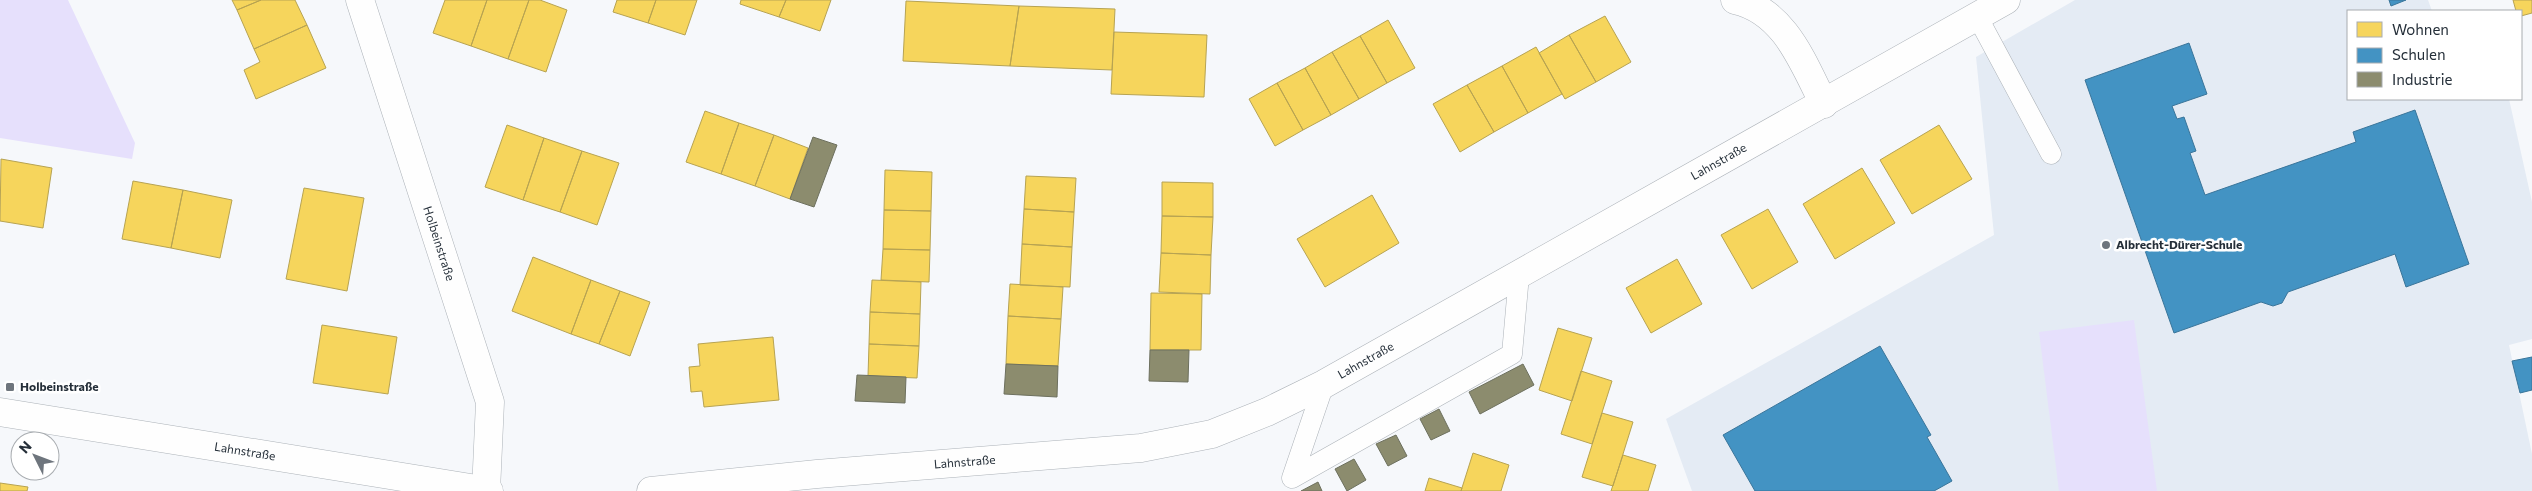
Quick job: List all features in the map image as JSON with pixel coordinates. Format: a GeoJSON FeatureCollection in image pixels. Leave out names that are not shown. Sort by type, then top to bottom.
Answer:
{"type":"FeatureCollection","features":[{"type":"Feature","properties":{"kind":"street","name":"Holbeinstraße"},"geometry":{"type":"LineString","coordinates":[[360,0],[490,402],[488,491]]}},
{"type":"Feature","properties":{"kind":"street"},"geometry":{"type":"LineString","coordinates":[[1735,0],[1750,3],[1780,26],[1794,46],[1824,104]]}},
{"type":"Feature","properties":{"kind":"street","name":"Lahnstraße"},"geometry":{"type":"LineString","coordinates":[[651,491],[817,474],[1141,448],[1212,434],[1267,412],[1324,384],[2006,0]]}},
{"type":"Feature","properties":{"kind":"street","name":"Lahnstraße"},"geometry":{"type":"LineString","coordinates":[[0,412],[488,491]]}},
{"type":"Feature","properties":{"kind":"lane"},"geometry":{"type":"LineString","coordinates":[[1978,16],[2051,154]]}},
{"type":"Feature","properties":{"kind":"lane"},"geometry":{"type":"LineString","coordinates":[[1324,384],[1292,478],[1512,354],[1519,275]]}},
{"type":"Feature","properties":{"kind":"shaded area"},"geometry":{"type":"Polygon","coordinates":[[[0,0],[68,0],[135,143],[132,159],[0,138],[0,0]]]}},
{"type":"Feature","properties":{"kind":"shaded area"},"geometry":{"type":"Polygon","coordinates":[[[2075,0],[2428,0],[2432,10],[2347,10],[2347,100],[2509,100],[2532,202],[2532,339],[2509,345],[2532,454],[2532,491],[1692,491],[1666,419],[1994,235],[1976,57],[2075,0]]]}},
{"type":"Feature","properties":{"kind":"shaded area"},"geometry":{"type":"Polygon","coordinates":[[[2134,320],[2157,491],[2059,491],[2039,332],[2134,320]]]}},
{"type":"Feature","properties":{"kind":"building: Wohnen"},"geometry":{"type":"Polygon","coordinates":[[[232,0],[261,0],[237,10],[232,0]]]}},
{"type":"Feature","properties":{"kind":"building: Wohnen"},"geometry":{"type":"Polygon","coordinates":[[[261,0],[295,0],[307,25],[254,49],[237,10],[261,0]]]}},
{"type":"Feature","properties":{"kind":"building: Wohnen"},"geometry":{"type":"Polygon","coordinates":[[[445,0],[487,0],[471,46],[433,33],[445,0]]]}},
{"type":"Feature","properties":{"kind":"building: Wohnen"},"geometry":{"type":"Polygon","coordinates":[[[487,0],[529,0],[508,59],[471,46],[487,0]]]}},
{"type":"Feature","properties":{"kind":"building: Wohnen"},"geometry":{"type":"Polygon","coordinates":[[[529,0],[540,0],[567,10],[546,72],[508,59],[529,0]]]}},
{"type":"Feature","properties":{"kind":"building: Wohnen"},"geometry":{"type":"Polygon","coordinates":[[[617,0],[656,0],[648,23],[613,12],[617,0]]]}},
{"type":"Feature","properties":{"kind":"building: Wohnen"},"geometry":{"type":"Polygon","coordinates":[[[656,0],[697,0],[685,35],[648,23],[656,0]]]}},
{"type":"Feature","properties":{"kind":"building: Wohnen"},"geometry":{"type":"Polygon","coordinates":[[[741,0],[786,0],[779,17],[740,4],[741,0]]]}},
{"type":"Feature","properties":{"kind":"building: Wohnen"},"geometry":{"type":"Polygon","coordinates":[[[786,0],[831,0],[820,31],[779,17],[786,0]]]}},
{"type":"Feature","properties":{"kind":"building: Wohnen"},"geometry":{"type":"Polygon","coordinates":[[[2513,0],[2532,0],[2532,13],[2522,16],[2522,10],[2516,10],[2513,0]]]}},
{"type":"Feature","properties":{"kind":"building: Wohnen"},"geometry":{"type":"Polygon","coordinates":[[[906,1],[1019,6],[1010,66],[903,61],[906,1]]]}},
{"type":"Feature","properties":{"kind":"building: Wohnen"},"geometry":{"type":"Polygon","coordinates":[[[1019,6],[1115,9],[1112,70],[1010,66],[1019,6]]]}},
{"type":"Feature","properties":{"kind":"building: Wohnen"},"geometry":{"type":"Polygon","coordinates":[[[1605,16],[1631,62],[1596,82],[1569,35],[1605,16]]]}},
{"type":"Feature","properties":{"kind":"building: Wohnen"},"geometry":{"type":"Polygon","coordinates":[[[1388,20],[1415,68],[1387,83],[1360,36],[1388,20]]]}},
{"type":"Feature","properties":{"kind":"building: Wohnen"},"geometry":{"type":"Polygon","coordinates":[[[307,25],[326,68],[256,99],[244,70],[260,62],[254,49],[307,25]]]}},
{"type":"Feature","properties":{"kind":"building: Wohnen"},"geometry":{"type":"Polygon","coordinates":[[[1114,32],[1207,35],[1204,97],[1111,94],[1114,32]]]}},
{"type":"Feature","properties":{"kind":"building: Wohnen"},"geometry":{"type":"Polygon","coordinates":[[[1569,35],[1596,82],[1565,99],[1539,53],[1569,35]]]}},
{"type":"Feature","properties":{"kind":"building: Wohnen"},"geometry":{"type":"Polygon","coordinates":[[[1360,36],[1387,83],[1359,99],[1332,52],[1360,36]]]}},
{"type":"Feature","properties":{"kind":"building: Wohnen"},"geometry":{"type":"Polygon","coordinates":[[[1536,47],[1562,94],[1528,113],[1502,66],[1536,47]]]}},
{"type":"Feature","properties":{"kind":"building: Wohnen"},"geometry":{"type":"Polygon","coordinates":[[[1332,52],[1359,99],[1331,115],[1305,68],[1332,52]]]}},
{"type":"Feature","properties":{"kind":"building: Wohnen"},"geometry":{"type":"Polygon","coordinates":[[[1502,66],[1528,113],[1494,132],[1467,85],[1502,66]]]}},
{"type":"Feature","properties":{"kind":"building: Wohnen"},"geometry":{"type":"Polygon","coordinates":[[[1305,68],[1331,115],[1303,130],[1277,83],[1305,68]]]}},
{"type":"Feature","properties":{"kind":"building: Wohnen"},"geometry":{"type":"Polygon","coordinates":[[[1277,83],[1303,130],[1275,146],[1249,99],[1277,83]]]}},
{"type":"Feature","properties":{"kind":"building: Wohnen"},"geometry":{"type":"Polygon","coordinates":[[[1467,85],[1494,132],[1460,152],[1433,104],[1467,85]]]}},
{"type":"Feature","properties":{"kind":"building: Wohnen"},"geometry":{"type":"Polygon","coordinates":[[[705,111],[739,123],[721,174],[686,162],[705,111]]]}},
{"type":"Feature","properties":{"kind":"building: Wohnen"},"geometry":{"type":"Polygon","coordinates":[[[739,123],[774,135],[755,186],[721,174],[739,123]]]}},
{"type":"Feature","properties":{"kind":"building: Wohnen"},"geometry":{"type":"Polygon","coordinates":[[[507,125],[544,138],[523,200],[485,187],[507,125]]]}},
{"type":"Feature","properties":{"kind":"building: Wohnen"},"geometry":{"type":"Polygon","coordinates":[[[1939,125],[1972,179],[1912,214],[1880,160],[1939,125]]]}},
{"type":"Feature","properties":{"kind":"building: Wohnen"},"geometry":{"type":"Polygon","coordinates":[[[774,135],[808,148],[790,199],[755,186],[774,135]]]}},
{"type":"Feature","properties":{"kind":"building: Wohnen"},"geometry":{"type":"Polygon","coordinates":[[[544,138],[582,151],[560,212],[523,200],[544,138]]]}},
{"type":"Feature","properties":{"kind":"building: Wohnen"},"geometry":{"type":"Polygon","coordinates":[[[582,151],[619,163],[597,225],[560,212],[582,151]]]}},
{"type":"Feature","properties":{"kind":"building: Wohnen"},"geometry":{"type":"Polygon","coordinates":[[[1,159],[52,168],[43,228],[0,221],[1,159]]]}},
{"type":"Feature","properties":{"kind":"building: Wohnen"},"geometry":{"type":"Polygon","coordinates":[[[1862,168],[1895,223],[1835,259],[1803,204],[1862,168]]]}},
{"type":"Feature","properties":{"kind":"building: Wohnen"},"geometry":{"type":"Polygon","coordinates":[[[885,170],[932,172],[931,211],[884,210],[885,170]]]}},
{"type":"Feature","properties":{"kind":"building: Wohnen"},"geometry":{"type":"Polygon","coordinates":[[[1026,176],[1076,178],[1074,212],[1024,209],[1026,176]]]}},
{"type":"Feature","properties":{"kind":"building: Wohnen"},"geometry":{"type":"Polygon","coordinates":[[[133,181],[183,190],[171,248],[122,239],[133,181]]]}},
{"type":"Feature","properties":{"kind":"building: Wohnen"},"geometry":{"type":"Polygon","coordinates":[[[1162,182],[1213,183],[1213,217],[1162,216],[1162,182]]]}},
{"type":"Feature","properties":{"kind":"building: Wohnen"},"geometry":{"type":"Polygon","coordinates":[[[304,188],[364,198],[347,291],[286,279],[304,188]]]}},
{"type":"Feature","properties":{"kind":"building: Wohnen"},"geometry":{"type":"Polygon","coordinates":[[[183,190],[232,200],[220,258],[171,248],[183,190]]]}},
{"type":"Feature","properties":{"kind":"building: Wohnen"},"geometry":{"type":"Polygon","coordinates":[[[1372,195],[1399,243],[1325,287],[1297,239],[1372,195]]]}},
{"type":"Feature","properties":{"kind":"building: Wohnen"},"geometry":{"type":"Polygon","coordinates":[[[1024,209],[1074,212],[1072,247],[1022,244],[1024,209]]]}},
{"type":"Feature","properties":{"kind":"building: Wohnen"},"geometry":{"type":"Polygon","coordinates":[[[1768,209],[1798,262],[1752,289],[1721,235],[1768,209]]]}},
{"type":"Feature","properties":{"kind":"building: Wohnen"},"geometry":{"type":"Polygon","coordinates":[[[884,210],[931,211],[930,250],[883,249],[884,210]]]}},
{"type":"Feature","properties":{"kind":"building: Wohnen"},"geometry":{"type":"Polygon","coordinates":[[[1162,216],[1213,217],[1211,255],[1161,253],[1162,216]]]}},
{"type":"Feature","properties":{"kind":"building: Wohnen"},"geometry":{"type":"Polygon","coordinates":[[[1022,244],[1072,247],[1070,287],[1020,285],[1022,244]]]}},
{"type":"Feature","properties":{"kind":"building: Wohnen"},"geometry":{"type":"Polygon","coordinates":[[[883,249],[930,250],[929,282],[881,280],[883,249]]]}},
{"type":"Feature","properties":{"kind":"building: Wohnen"},"geometry":{"type":"Polygon","coordinates":[[[1161,253],[1211,255],[1210,294],[1159,292],[1161,253]]]}},
{"type":"Feature","properties":{"kind":"building: Wohnen"},"geometry":{"type":"Polygon","coordinates":[[[533,257],[591,280],[571,334],[512,311],[533,257]]]}},
{"type":"Feature","properties":{"kind":"building: Wohnen"},"geometry":{"type":"Polygon","coordinates":[[[1677,259],[1702,304],[1651,333],[1626,288],[1677,259]]]}},
{"type":"Feature","properties":{"kind":"building: Wohnen"},"geometry":{"type":"Polygon","coordinates":[[[591,280],[620,291],[599,344],[571,334],[591,280]]]}},
{"type":"Feature","properties":{"kind":"building: Wohnen"},"geometry":{"type":"Polygon","coordinates":[[[872,280],[921,282],[920,314],[870,312],[872,280]]]}},
{"type":"Feature","properties":{"kind":"building: Wohnen"},"geometry":{"type":"Polygon","coordinates":[[[1010,284],[1063,287],[1061,319],[1008,316],[1010,284]]]}},
{"type":"Feature","properties":{"kind":"building: Wohnen"},"geometry":{"type":"Polygon","coordinates":[[[620,291],[650,302],[630,356],[599,344],[620,291]]]}},
{"type":"Feature","properties":{"kind":"building: Wohnen"},"geometry":{"type":"Polygon","coordinates":[[[1151,293],[1202,294],[1201,350],[1150,350],[1151,293]]]}},
{"type":"Feature","properties":{"kind":"building: Wohnen"},"geometry":{"type":"Polygon","coordinates":[[[870,312],[920,314],[919,346],[869,344],[870,312]]]}},
{"type":"Feature","properties":{"kind":"building: Wohnen"},"geometry":{"type":"Polygon","coordinates":[[[1008,316],[1061,319],[1058,366],[1006,364],[1008,316]]]}},
{"type":"Feature","properties":{"kind":"building: Wohnen"},"geometry":{"type":"Polygon","coordinates":[[[322,325],[397,337],[388,394],[313,383],[322,325]]]}},
{"type":"Feature","properties":{"kind":"building: Wohnen"},"geometry":{"type":"Polygon","coordinates":[[[1558,328],[1592,338],[1572,401],[1539,390],[1558,328]]]}},
{"type":"Feature","properties":{"kind":"building: Wohnen"},"geometry":{"type":"Polygon","coordinates":[[[773,337],[779,400],[704,407],[702,391],[691,392],[689,367],[700,366],[698,344],[773,337]]]}},
{"type":"Feature","properties":{"kind":"building: Wohnen"},"geometry":{"type":"Polygon","coordinates":[[[869,344],[919,346],[917,378],[868,376],[869,344]]]}},
{"type":"Feature","properties":{"kind":"building: Wohnen"},"geometry":{"type":"Polygon","coordinates":[[[1581,371],[1612,381],[1592,444],[1561,434],[1581,371]]]}},
{"type":"Feature","properties":{"kind":"building: Wohnen"},"geometry":{"type":"Polygon","coordinates":[[[1602,413],[1633,422],[1613,486],[1582,477],[1602,413]]]}},
{"type":"Feature","properties":{"kind":"building: Wohnen"},"geometry":{"type":"Polygon","coordinates":[[[1473,453],[1509,465],[1501,491],[1461,491],[1473,453]]]}},
{"type":"Feature","properties":{"kind":"building: Wohnen"},"geometry":{"type":"Polygon","coordinates":[[[1623,455],[1656,465],[1648,491],[1611,491],[1623,455]]]}},
{"type":"Feature","properties":{"kind":"building: Wohnen"},"geometry":{"type":"Polygon","coordinates":[[[1429,478],[1462,488],[1461,491],[1425,491],[1429,478]]]}},
{"type":"Feature","properties":{"kind":"building: Wohnen"},"geometry":{"type":"Polygon","coordinates":[[[0,483],[28,487],[27,491],[0,491],[0,483]]]}},
{"type":"Feature","properties":{"kind":"building: Schulen"},"geometry":{"type":"Polygon","coordinates":[[[2389,0],[2406,0],[2391,6],[2389,0]]]}},
{"type":"Feature","properties":{"kind":"building: Schulen"},"geometry":{"type":"Polygon","coordinates":[[[2189,43],[2207,94],[2172,106],[2177,119],[2184,117],[2196,151],[2190,153],[2205,195],[2356,142],[2353,132],[2415,110],[2469,264],[2406,287],[2395,254],[2288,292],[2282,303],[2273,306],[2261,302],[2174,333],[2085,80],[2189,43]]]}},
{"type":"Feature","properties":{"kind":"building: Schulen"},"geometry":{"type":"Polygon","coordinates":[[[1880,346],[1931,435],[1927,437],[1952,481],[1934,491],[1755,491],[1723,435],[1880,346]]]}},
{"type":"Feature","properties":{"kind":"building: Schulen"},"geometry":{"type":"Polygon","coordinates":[[[2532,357],[2532,390],[2520,393],[2512,361],[2532,357]]]}},
{"type":"Feature","properties":{"kind":"building: Industrie"},"geometry":{"type":"Polygon","coordinates":[[[813,137],[837,145],[814,207],[790,199],[813,137]]]}},
{"type":"Feature","properties":{"kind":"building: Industrie"},"geometry":{"type":"Polygon","coordinates":[[[1150,350],[1189,350],[1188,382],[1149,381],[1150,350]]]}},
{"type":"Feature","properties":{"kind":"building: Industrie"},"geometry":{"type":"Polygon","coordinates":[[[1006,364],[1058,366],[1057,397],[1004,394],[1006,364]]]}},
{"type":"Feature","properties":{"kind":"building: Industrie"},"geometry":{"type":"Polygon","coordinates":[[[1523,364],[1534,385],[1480,414],[1469,392],[1523,364]]]}},
{"type":"Feature","properties":{"kind":"building: Industrie"},"geometry":{"type":"Polygon","coordinates":[[[857,375],[906,377],[905,403],[855,401],[857,375]]]}},
{"type":"Feature","properties":{"kind":"building: Industrie"},"geometry":{"type":"Polygon","coordinates":[[[1439,409],[1450,431],[1431,440],[1420,419],[1439,409]]]}},
{"type":"Feature","properties":{"kind":"building: Industrie"},"geometry":{"type":"Polygon","coordinates":[[[1396,435],[1407,456],[1388,466],[1376,444],[1396,435]]]}},
{"type":"Feature","properties":{"kind":"building: Industrie"},"geometry":{"type":"Polygon","coordinates":[[[1354,459],[1366,480],[1347,491],[1335,469],[1354,459]]]}},
{"type":"Feature","properties":{"kind":"building: Industrie"},"geometry":{"type":"Polygon","coordinates":[[[1318,482],[1322,491],[1301,491],[1318,482]]]}},
{"type":"Feature","properties":{"kind":"place","name":"Albrecht-Dürer-Schule"},"geometry":{"type":"Point","coordinates":[2106,245]}},
{"type":"Feature","properties":{"kind":"place","name":"Holbeinstraße"},"geometry":{"type":"Point","coordinates":[10,387]}}]}
